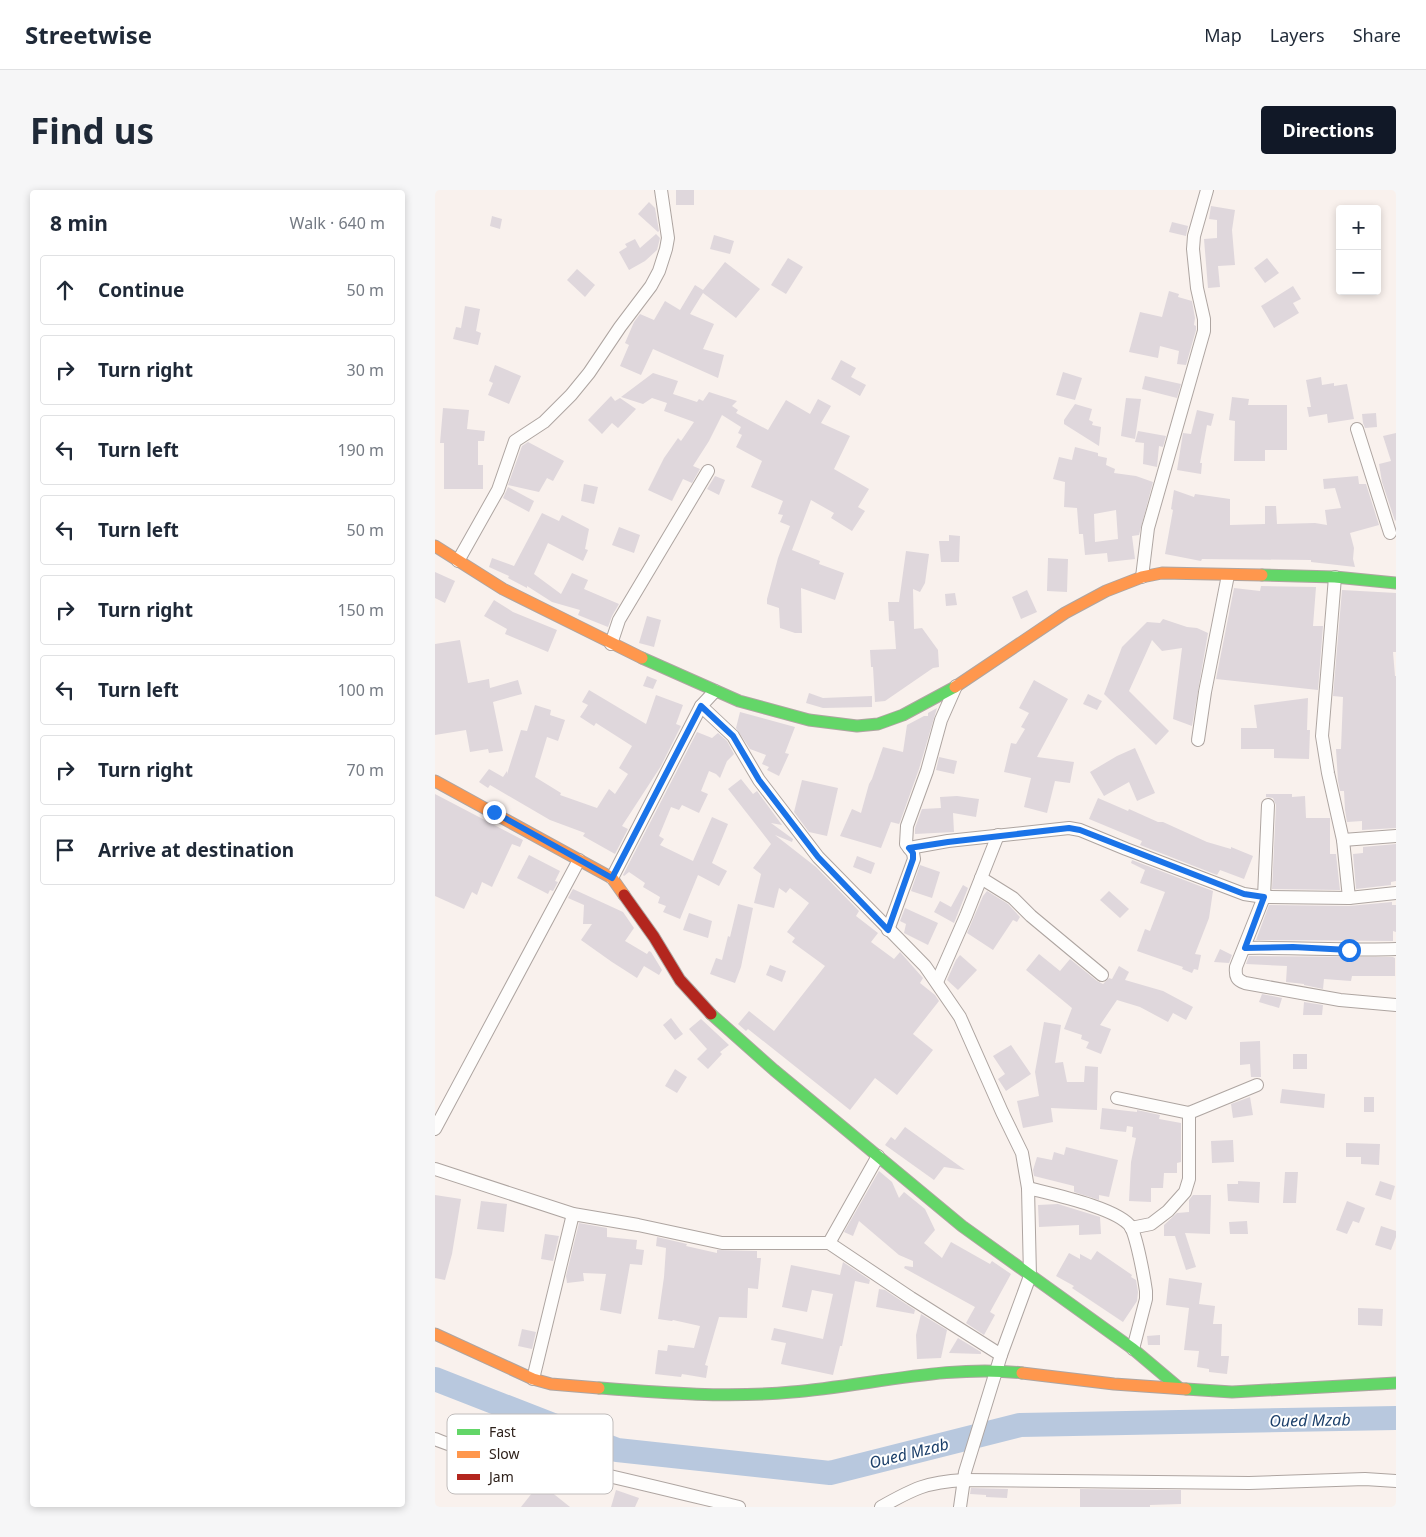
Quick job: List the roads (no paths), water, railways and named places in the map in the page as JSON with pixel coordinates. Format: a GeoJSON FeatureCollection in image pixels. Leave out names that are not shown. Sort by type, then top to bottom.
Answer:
{"type":"FeatureCollection","features":[{"type":"Feature","properties":{"kind":"street"},"geometry":{"type":"LineString","coordinates":[[458,561],[498,490],[515,441],[544,422],[571,395],[651,286],[667,249],[668,238],[661,190]]}},
{"type":"Feature","properties":{"kind":"street"},"geometry":{"type":"LineString","coordinates":[[1142,577],[1148,528],[1204,331],[1193,249],[1194,236],[1207,190]]}},
{"type":"Feature","properties":{"kind":"street"},"geometry":{"type":"LineString","coordinates":[[1357,429],[1394,536]]}},
{"type":"Feature","properties":{"kind":"street"},"geometry":{"type":"LineString","coordinates":[[611,644],[619,620],[708,470]]}},
{"type":"Feature","properties":{"kind":"street"},"geometry":{"type":"LineString","coordinates":[[435,546],[503,589],[611,644],[715,692],[739,701],[809,720],[857,726],[878,724],[903,716],[956,686],[1065,613],[1105,591],[1142,577],[1162,573],[1195,573],[1335,577],[1396,583]]}},
{"type":"Feature","properties":{"kind":"street"},"geometry":{"type":"LineString","coordinates":[[1198,740],[1205,692],[1229,575]]}},
{"type":"Feature","properties":{"kind":"street"},"geometry":{"type":"LineString","coordinates":[[1335,577],[1322,736],[1343,840],[1349,898]]}},
{"type":"Feature","properties":{"kind":"street"},"geometry":{"type":"LineString","coordinates":[[888,930],[913,859],[913,853],[906,844],[907,826],[927,771],[941,720],[956,686]]}},
{"type":"Feature","properties":{"kind":"street"},"geometry":{"type":"LineString","coordinates":[[612,878],[701,706],[715,692]]}},
{"type":"Feature","properties":{"kind":"street"},"geometry":{"type":"LineString","coordinates":[[701,706],[733,736],[759,780],[818,857],[925,966],[937,982],[960,1017],[1022,1153],[1028,1188],[1031,1276],[1001,1355],[965,1476],[960,1507]]}},
{"type":"Feature","properties":{"kind":"street"},"geometry":{"type":"LineString","coordinates":[[435,781],[612,878],[641,916],[680,980],[701,1004],[774,1070],[962,1226],[1133,1349],[1178,1387]]}},
{"type":"Feature","properties":{"kind":"street"},"geometry":{"type":"LineString","coordinates":[[1268,805],[1264,897],[1235,972],[1238,980],[1245,983],[1340,1000],[1396,1004]]}},
{"type":"Feature","properties":{"kind":"street"},"geometry":{"type":"LineString","coordinates":[[909,848],[998,835],[1069,828],[1080,830],[1244,894],[1264,897],[1349,898],[1396,893]]}},
{"type":"Feature","properties":{"kind":"street"},"geometry":{"type":"LineString","coordinates":[[937,982],[998,835]]}},
{"type":"Feature","properties":{"kind":"street"},"geometry":{"type":"LineString","coordinates":[[1343,840],[1396,836]]}},
{"type":"Feature","properties":{"kind":"street"},"geometry":{"type":"LineString","coordinates":[[435,1128],[579,860]]}},
{"type":"Feature","properties":{"kind":"street"},"geometry":{"type":"LineString","coordinates":[[981,878],[1013,898],[1031,916],[1102,975]]}},
{"type":"Feature","properties":{"kind":"street"},"geometry":{"type":"LineString","coordinates":[[1245,948],[1396,949]]}},
{"type":"Feature","properties":{"kind":"street"},"geometry":{"type":"LineString","coordinates":[[1117,1098],[1189,1113],[1257,1085]]}},
{"type":"Feature","properties":{"kind":"street"},"geometry":{"type":"LineString","coordinates":[[1131,1228],[1151,1224],[1185,1192],[1189,1179],[1189,1113]]}},
{"type":"Feature","properties":{"kind":"street"},"geometry":{"type":"LineString","coordinates":[[829,1242],[878,1156]]}},
{"type":"Feature","properties":{"kind":"street"},"geometry":{"type":"LineString","coordinates":[[435,1169],[573,1214],[638,1225],[722,1243],[829,1242],[911,1298],[1001,1355]]}},
{"type":"Feature","properties":{"kind":"street"},"geometry":{"type":"LineString","coordinates":[[1028,1188],[1089,1204],[1123,1220],[1131,1228],[1146,1291],[1146,1299],[1133,1349]]}},
{"type":"Feature","properties":{"kind":"street"},"geometry":{"type":"LineString","coordinates":[[533,1380],[573,1214]]}},
{"type":"Feature","properties":{"kind":"street"},"geometry":{"type":"LineString","coordinates":[[435,1334],[533,1380],[551,1384],[673,1394],[728,1395],[792,1392],[932,1375],[995,1375],[1232,1392],[1396,1383]]}},
{"type":"Feature","properties":{"kind":"street"},"geometry":{"type":"LineString","coordinates":[[435,1439],[447,1444]]}},
{"type":"Feature","properties":{"kind":"street"},"geometry":{"type":"LineString","coordinates":[[881,1507],[927,1484],[965,1476],[1249,1483],[1365,1478],[1396,1481]]}},
{"type":"Feature","properties":{"kind":"street"},"geometry":{"type":"LineString","coordinates":[[613,1478],[739,1507]]}},
{"type":"Feature","properties":{"kind":"waterway","name":"Oued Mzab"},"geometry":{"type":"LineString","coordinates":[[435,1379],[525,1414]]}},
{"type":"Feature","properties":{"kind":"waterway","name":"Oued Mzab"},"geometry":{"type":"LineString","coordinates":[[613,1448],[830,1473],[1020,1425],[1396,1418]]}}]}
